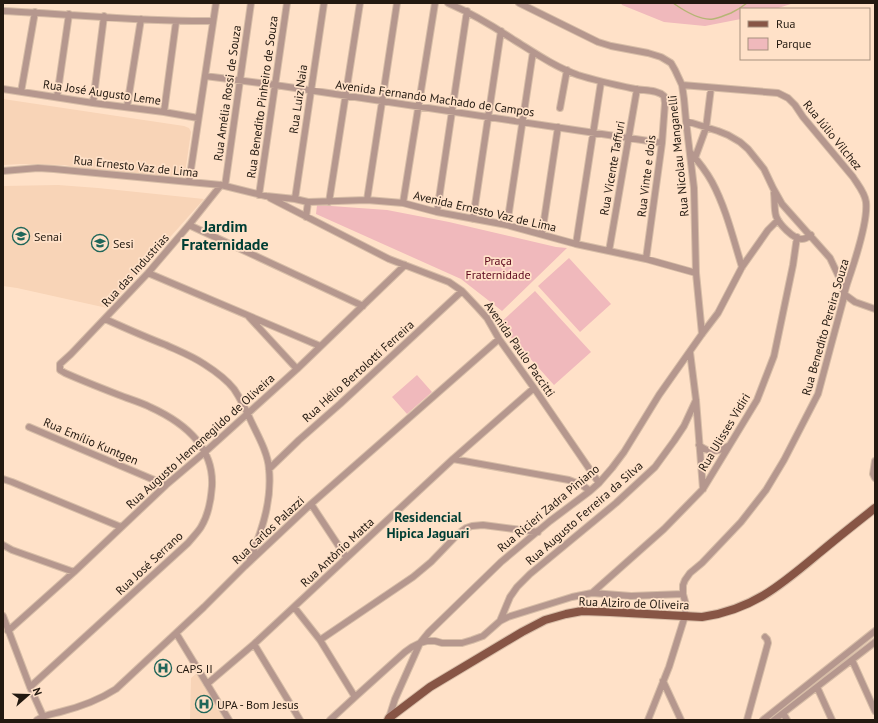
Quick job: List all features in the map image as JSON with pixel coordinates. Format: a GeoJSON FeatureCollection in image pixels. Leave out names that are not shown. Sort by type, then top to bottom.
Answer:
{"type":"FeatureCollection","features":[{"type":"Feature","properties":{"kind":"main road","name":"Rua Alziro de Oliveira"},"geometry":{"type":"LineString","coordinates":[[388,719],[430,687],[522,632],[545,620],[582,611],[702,617],[732,610],[751,602],[769,592],[790,577],[875,508]]}},
{"type":"Feature","properties":{"kind":"street"},"geometry":{"type":"LineString","coordinates":[[189,182],[216,3]]}},
{"type":"Feature","properties":{"kind":"street","name":"Rua Amélia Rossi de Souza"},"geometry":{"type":"LineString","coordinates":[[223,186],[251,3]]}},
{"type":"Feature","properties":{"kind":"street","name":"Rua Benedito Pinheiro de Souza"},"geometry":{"type":"LineString","coordinates":[[259,195],[287,3]]}},
{"type":"Feature","properties":{"kind":"street","name":"Rua Luiz Naia"},"geometry":{"type":"LineString","coordinates":[[295,199],[324,3]]}},
{"type":"Feature","properties":{"kind":"street"},"geometry":{"type":"LineString","coordinates":[[329,202],[360,3]]}},
{"type":"Feature","properties":{"kind":"street"},"geometry":{"type":"LineString","coordinates":[[367,200],[397,3]]}},
{"type":"Feature","properties":{"kind":"street"},"geometry":{"type":"LineString","coordinates":[[404,203],[435,3]]}},
{"type":"Feature","properties":{"kind":"street"},"geometry":{"type":"LineString","coordinates":[[448,3],[467,11],[548,61],[567,70],[602,82],[638,89]]}},
{"type":"Feature","properties":{"kind":"street","name":"Rua Nicolau Manganelli"},"geometry":{"type":"LineString","coordinates":[[519,3],[598,42],[661,57],[671,64],[675,70],[682,85],[694,188],[696,273],[702,334]]}},
{"type":"Feature","properties":{"kind":"street"},"geometry":{"type":"LineString","coordinates":[[3,10],[176,22],[213,21]]}},
{"type":"Feature","properties":{"kind":"street"},"geometry":{"type":"LineString","coordinates":[[437,212],[467,11]]}},
{"type":"Feature","properties":{"kind":"street"},"geometry":{"type":"LineString","coordinates":[[21,92],[35,12]]}},
{"type":"Feature","properties":{"kind":"street"},"geometry":{"type":"LineString","coordinates":[[57,97],[69,14]]}},
{"type":"Feature","properties":{"kind":"street"},"geometry":{"type":"LineString","coordinates":[[93,103],[104,16]]}},
{"type":"Feature","properties":{"kind":"street"},"geometry":{"type":"LineString","coordinates":[[127,107],[140,19]]}},
{"type":"Feature","properties":{"kind":"street"},"geometry":{"type":"LineString","coordinates":[[164,112],[176,22]]}},
{"type":"Feature","properties":{"kind":"street"},"geometry":{"type":"LineString","coordinates":[[473,219],[501,31]]}},
{"type":"Feature","properties":{"kind":"street"},"geometry":{"type":"LineString","coordinates":[[507,225],[533,52]]}},
{"type":"Feature","properties":{"kind":"street"},"geometry":{"type":"LineString","coordinates":[[560,108],[567,70]]}},
{"type":"Feature","properties":{"kind":"street","name":"Avenida Fernando Machado de Campos"},"geometry":{"type":"LineString","coordinates":[[205,76],[311,90],[382,102],[662,143]]}},
{"type":"Feature","properties":{"kind":"street"},"geometry":{"type":"LineString","coordinates":[[576,244],[602,82]]}},
{"type":"Feature","properties":{"kind":"street"},"geometry":{"type":"LineString","coordinates":[[682,85],[711,88],[706,128],[695,158]]}},
{"type":"Feature","properties":{"kind":"street","name":"Rua Júlio Vilchez"},"geometry":{"type":"LineString","coordinates":[[711,88],[778,93],[788,98],[854,177],[864,194],[866,210]]}},
{"type":"Feature","properties":{"kind":"street","name":"Rua José Augusto Leme"},"geometry":{"type":"LineString","coordinates":[[3,89],[198,118]]}},
{"type":"Feature","properties":{"kind":"street","name":"Rua Vinte e dois"},"geometry":{"type":"LineString","coordinates":[[638,89],[658,92],[664,96],[665,103],[662,143],[646,259]]}},
{"type":"Feature","properties":{"kind":"street","name":"Rua Vicente Taffuri"},"geometry":{"type":"LineString","coordinates":[[609,251],[628,138],[638,89]]}},
{"type":"Feature","properties":{"kind":"street"},"geometry":{"type":"LineString","coordinates":[[686,121],[728,135],[748,148],[764,169],[782,204],[830,258],[839,276],[844,294],[855,302],[875,309]]}},
{"type":"Feature","properties":{"kind":"street"},"geometry":{"type":"LineString","coordinates":[[542,234],[558,127]]}},
{"type":"Feature","properties":{"kind":"street"},"geometry":{"type":"LineString","coordinates":[[690,152],[704,168],[712,182],[732,234],[742,267]]}},
{"type":"Feature","properties":{"kind":"street","name":"Rua Ernesto Vaz de Lima"},"geometry":{"type":"LineString","coordinates":[[3,171],[54,168],[223,186],[266,196]]}},
{"type":"Feature","properties":{"kind":"street","name":"Rua das Industrias"},"geometry":{"type":"LineString","coordinates":[[60,364],[148,273],[223,186]]}},
{"type":"Feature","properties":{"kind":"street"},"geometry":{"type":"LineString","coordinates":[[773,188],[775,212],[778,220],[791,234],[797,238],[805,239],[811,235]]}},
{"type":"Feature","properties":{"kind":"street","name":"Avenida Ernesto Vaz de Lima"},"geometry":{"type":"LineString","coordinates":[[266,196],[308,202],[367,200],[404,203],[437,212],[507,225],[576,244],[646,259],[696,273]]}},
{"type":"Feature","properties":{"kind":"street","name":"Avenida Paulo Paccitti"},"geometry":{"type":"LineString","coordinates":[[266,196],[389,259],[449,282],[462,291],[487,318],[499,339],[599,483]]}},
{"type":"Feature","properties":{"kind":"street"},"geometry":{"type":"LineString","coordinates":[[775,201],[782,204]]}},
{"type":"Feature","properties":{"kind":"street"},"geometry":{"type":"LineString","coordinates":[[306,217],[308,202]]}},
{"type":"Feature","properties":{"kind":"street","name":"Rua Benedito Pereira Souza"},"geometry":{"type":"LineString","coordinates":[[648,720],[669,667],[685,616],[686,605],[683,594],[683,585],[688,576],[741,522],[766,490],[784,460],[818,394],[861,236],[866,210]]}},
{"type":"Feature","properties":{"kind":"street","name":"Rua Ricieri Zadra Piniano"},"geometry":{"type":"LineString","coordinates":[[388,719],[420,643],[434,627],[501,562],[599,483],[624,452],[659,395],[718,313],[742,267],[771,227],[778,220]]}},
{"type":"Feature","properties":{"kind":"street"},"geometry":{"type":"LineString","coordinates":[[189,225],[363,306]]}},
{"type":"Feature","properties":{"kind":"street","name":"Rua Ulisses Vidiri"},"geometry":{"type":"LineString","coordinates":[[592,593],[664,529],[703,489],[757,400],[774,356],[793,265],[797,238]]}},
{"type":"Feature","properties":{"kind":"street","name":"Rua Augusto Hemenegildo de Oliveira"},"geometry":{"type":"LineString","coordinates":[[8,630],[74,572],[166,485],[297,369],[405,265]]}},
{"type":"Feature","properties":{"kind":"street"},"geometry":{"type":"LineString","coordinates":[[148,273],[320,346]]}},
{"type":"Feature","properties":{"kind":"street","name":"Rua Hélio Bertolotti Ferreira"},"geometry":{"type":"LineString","coordinates":[[269,469],[462,291]]}},
{"type":"Feature","properties":{"kind":"street"},"geometry":{"type":"LineString","coordinates":[[246,315],[297,369]]}},
{"type":"Feature","properties":{"kind":"street"},"geometry":{"type":"LineString","coordinates":[[105,319],[183,353],[202,363],[219,375],[234,390],[247,413],[266,454],[269,469],[270,488],[263,528],[252,555],[245,566]]}},
{"type":"Feature","properties":{"kind":"street","name":"Rua Carlos Palazzi"},"geometry":{"type":"LineString","coordinates":[[42,716],[92,702],[104,697],[116,689],[204,608],[245,566],[311,504],[499,339]]}},
{"type":"Feature","properties":{"kind":"street"},"geometry":{"type":"LineString","coordinates":[[690,352],[696,400],[703,489]]}},
{"type":"Feature","properties":{"kind":"street","name":"Rua José Serrano"},"geometry":{"type":"LineString","coordinates":[[30,687],[188,543],[202,527],[212,498],[211,465],[205,452],[193,435],[173,419],[151,407],[65,373],[60,370],[60,364]]}},
{"type":"Feature","properties":{"kind":"street","name":"Rua Antônio Matta"},"geometry":{"type":"LineString","coordinates":[[207,684],[254,644],[453,459],[534,388]]}},
{"type":"Feature","properties":{"kind":"street","name":"Rua Augusto Ferreira da Silva"},"geometry":{"type":"LineString","coordinates":[[500,621],[510,597],[530,574],[616,503],[655,467],[684,426],[696,400]]}},
{"type":"Feature","properties":{"kind":"street","name":"Rua Emílio Kuntgen"},"geometry":{"type":"LineString","coordinates":[[29,427],[166,485]]}},
{"type":"Feature","properties":{"kind":"street"},"geometry":{"type":"LineString","coordinates":[[699,445],[710,451],[724,449],[730,445]]}},
{"type":"Feature","properties":{"kind":"street"},"geometry":{"type":"LineString","coordinates":[[453,459],[569,480],[582,485],[590,491]]}},
{"type":"Feature","properties":{"kind":"street"},"geometry":{"type":"LineString","coordinates":[[875,461],[875,478]]}},
{"type":"Feature","properties":{"kind":"street"},"geometry":{"type":"LineString","coordinates":[[3,479],[121,527]]}},
{"type":"Feature","properties":{"kind":"street"},"geometry":{"type":"LineString","coordinates":[[311,504],[346,558]]}},
{"type":"Feature","properties":{"kind":"street"},"geometry":{"type":"LineString","coordinates":[[320,640],[413,577],[431,562],[458,534],[466,528],[483,525],[538,532]]}},
{"type":"Feature","properties":{"kind":"street"},"geometry":{"type":"LineString","coordinates":[[3,546],[74,572]]}},
{"type":"Feature","properties":{"kind":"street"},"geometry":{"type":"LineString","coordinates":[[330,720],[412,646],[420,643],[435,641],[442,643],[462,643],[483,636],[500,621],[516,614],[562,600],[592,593],[630,596],[683,594]]}},
{"type":"Feature","properties":{"kind":"street"},"geometry":{"type":"LineString","coordinates":[[294,607],[320,640],[355,697]]}},
{"type":"Feature","properties":{"kind":"street"},"geometry":{"type":"LineString","coordinates":[[3,616],[42,716],[36,720]]}},
{"type":"Feature","properties":{"kind":"street"},"geometry":{"type":"LineString","coordinates":[[763,720],[875,631]]}},
{"type":"Feature","properties":{"kind":"street"},"geometry":{"type":"LineString","coordinates":[[176,633],[229,720]]}},
{"type":"Feature","properties":{"kind":"street"},"geometry":{"type":"LineString","coordinates":[[747,720],[768,643],[765,637]]}},
{"type":"Feature","properties":{"kind":"street"},"geometry":{"type":"LineString","coordinates":[[774,720],[875,642]]}},
{"type":"Feature","properties":{"kind":"street"},"geometry":{"type":"LineString","coordinates":[[254,644],[300,720]]}},
{"type":"Feature","properties":{"kind":"street"},"geometry":{"type":"LineString","coordinates":[[852,660],[875,711]]}},
{"type":"Feature","properties":{"kind":"street"},"geometry":{"type":"LineString","coordinates":[[663,681],[681,720]]}},
{"type":"Feature","properties":{"kind":"street"},"geometry":{"type":"LineString","coordinates":[[817,687],[832,720]]}},
{"type":"Feature","properties":{"kind":"street"},"geometry":{"type":"LineString","coordinates":[[783,713],[786,720]]}},
{"type":"Feature","properties":{"kind":"shaded area"},"geometry":{"type":"Polygon","coordinates":[[[3,99],[184,126],[189,128],[191,132],[185,173],[183,177],[176,178],[86,169],[64,165],[3,165],[3,99]]]}},
{"type":"Feature","properties":{"kind":"shaded area","name":"Sesi"},"geometry":{"type":"Polygon","coordinates":[[[58,185],[204,199],[107,308],[3,286],[3,186],[58,185]]]}},
{"type":"Feature","properties":{"kind":"shaded area","name":"UPA - Bom Jesus"},"geometry":{"type":"Polygon","coordinates":[[[197,673],[227,720],[190,720],[191,678],[197,673]]]}},
{"type":"Feature","properties":{"kind":"green space"},"geometry":{"type":"Polygon","coordinates":[[[621,3],[794,3],[778,8],[740,8],[740,19],[705,26],[664,22],[622,5],[621,3]]]}},
{"type":"Feature","properties":{"kind":"green space","name":"Praça Fraternidade"},"geometry":{"type":"Polygon","coordinates":[[[317,205],[387,210],[449,222],[556,247],[567,248],[502,311],[461,279],[316,214],[317,205]]]}},
{"type":"Feature","properties":{"kind":"green space"},"geometry":{"type":"Polygon","coordinates":[[[569,258],[611,304],[580,332],[538,286],[569,258]]]}},
{"type":"Feature","properties":{"kind":"green space"},"geometry":{"type":"Polygon","coordinates":[[[535,291],[591,352],[554,385],[499,324],[535,291]]]}},
{"type":"Feature","properties":{"kind":"green space"},"geometry":{"type":"Polygon","coordinates":[[[417,375],[432,392],[407,414],[392,397],[417,375]]]}},
{"type":"Feature","properties":{"kind":"waterway"},"geometry":{"type":"LineString","coordinates":[[673,3],[692,14],[708,19],[715,19],[731,13],[747,3]]}},
{"type":"Feature","properties":{"kind":"place","name":"Senai"},"geometry":{"type":"Point","coordinates":[21,236]}},
{"type":"Feature","properties":{"kind":"place","name":"Sesi"},"geometry":{"type":"Point","coordinates":[100,243]}},
{"type":"Feature","properties":{"kind":"place","name":"CAPS II"},"geometry":{"type":"Point","coordinates":[163,668]}},
{"type":"Feature","properties":{"kind":"place","name":"UPA - Bom Jesus"},"geometry":{"type":"Point","coordinates":[204,704]}},
{"type":"Feature","properties":{"kind":"district","name":"Jardim Fraternidade"},"geometry":{"type":"Point","coordinates":[225,235]}},
{"type":"Feature","properties":{"kind":"district","name":"Residencial Hipica Jaguari"},"geometry":{"type":"Point","coordinates":[428,526]}}]}
